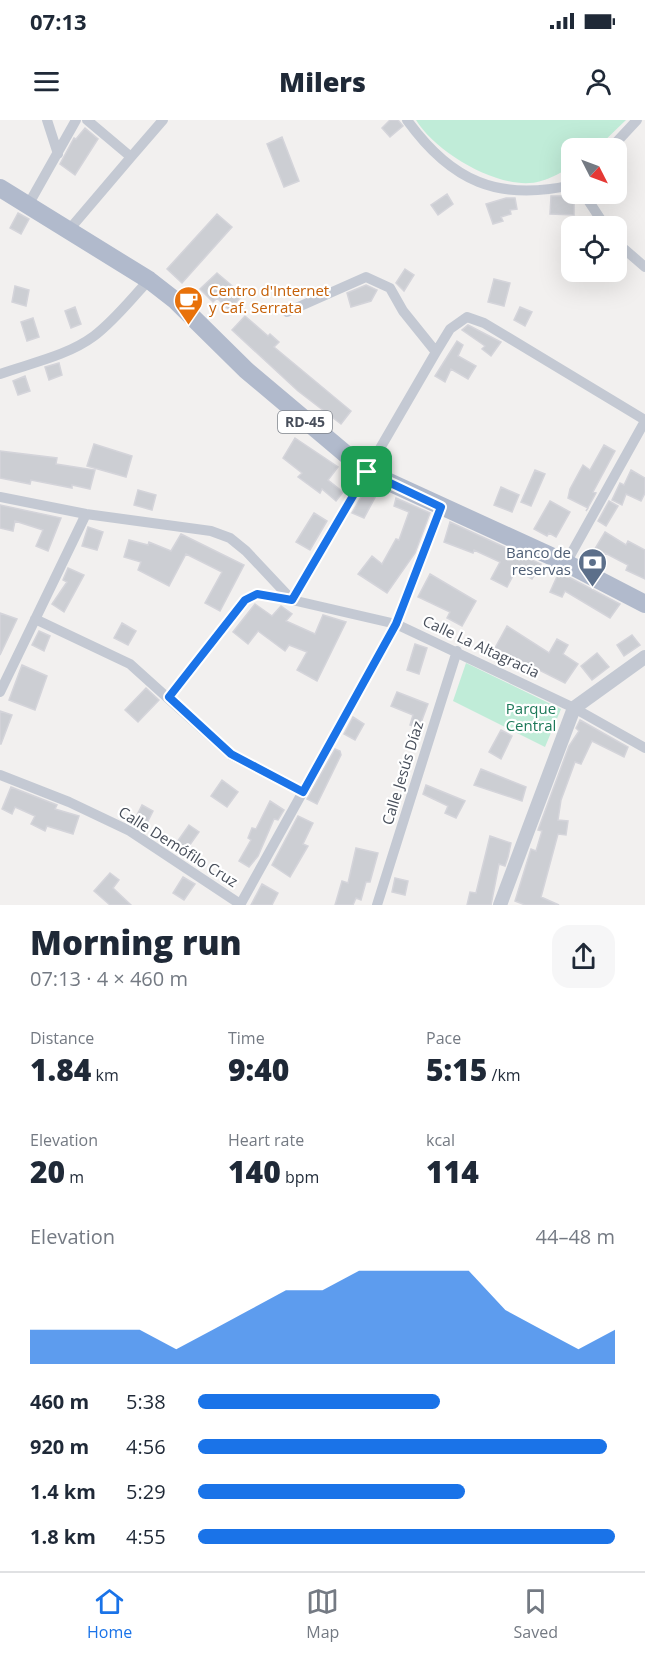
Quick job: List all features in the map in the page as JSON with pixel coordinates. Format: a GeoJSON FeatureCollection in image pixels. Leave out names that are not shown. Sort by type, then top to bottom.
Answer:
{"type":"FeatureCollection","features":[{"type":"Feature","properties":{"kind":"main road","name":"RD-45"},"geometry":{"type":"LineString","coordinates":[[0,188],[27,207],[149,280],[176,301],[253,377],[367,472],[566,563],[645,603]]}},
{"type":"Feature","properties":{"kind":"street"},"geometry":{"type":"LineString","coordinates":[[47,120],[58,154]]}},
{"type":"Feature","properties":{"kind":"street"},"geometry":{"type":"LineString","coordinates":[[27,207],[76,120]]}},
{"type":"Feature","properties":{"kind":"street"},"geometry":{"type":"LineString","coordinates":[[87,120],[131,157]]}},
{"type":"Feature","properties":{"kind":"street"},"geometry":{"type":"LineString","coordinates":[[68,231],[163,120]]}},
{"type":"Feature","properties":{"kind":"street"},"geometry":{"type":"LineString","coordinates":[[407,120],[445,162],[482,185],[510,191],[533,191],[561,187]]}},
{"type":"Feature","properties":{"kind":"street"},"geometry":{"type":"LineString","coordinates":[[620,138],[637,120]]}},
{"type":"Feature","properties":{"kind":"street"},"geometry":{"type":"LineString","coordinates":[[627,251],[645,267]]}},
{"type":"Feature","properties":{"kind":"street"},"geometry":{"type":"LineString","coordinates":[[287,312],[366,277],[390,288],[403,311],[436,352]]}},
{"type":"Feature","properties":{"kind":"street"},"geometry":{"type":"LineString","coordinates":[[0,374],[63,353],[92,337],[114,318],[149,280]]}},
{"type":"Feature","properties":{"kind":"street"},"geometry":{"type":"LineString","coordinates":[[0,496],[86,514],[192,528],[230,538],[265,568],[292,600],[450,329],[467,317],[484,322],[645,421],[566,563]]}},
{"type":"Feature","properties":{"kind":"street"},"geometry":{"type":"LineString","coordinates":[[240,904],[396,624],[441,507]]}},
{"type":"Feature","properties":{"kind":"street"},"geometry":{"type":"LineString","coordinates":[[0,692],[86,514]]}},
{"type":"Feature","properties":{"kind":"street","name":"Calle La Altagracia"},"geometry":{"type":"LineString","coordinates":[[169,697],[245,600],[257,594],[396,624],[574,708],[645,748]]}},
{"type":"Feature","properties":{"kind":"street"},"geometry":{"type":"LineString","coordinates":[[35,619],[130,664],[231,754],[303,792]]}},
{"type":"Feature","properties":{"kind":"street","name":"Calle Jesús Díaz"},"geometry":{"type":"LineString","coordinates":[[378,905],[457,651]]}},
{"type":"Feature","properties":{"kind":"street"},"geometry":{"type":"LineString","coordinates":[[500,905],[574,708],[645,657]]}},
{"type":"Feature","properties":{"kind":"street","name":"Calle Demófilo Cruz"},"geometry":{"type":"LineString","coordinates":[[0,775],[69,802],[130,831],[240,904]]}},
{"type":"Feature","properties":{"kind":"green space"},"geometry":{"type":"Polygon","coordinates":[[[416,120],[626,120],[607,138],[561,138],[561,173],[545,180],[526,183],[490,176],[472,167],[454,157],[426,133],[416,120]]]}},
{"type":"Feature","properties":{"kind":"green space","name":"Parque Central"},"geometry":{"type":"Polygon","coordinates":[[[466,663],[561,709],[545,747],[453,701],[466,663]]]}},
{"type":"Feature","properties":{"kind":"building"},"geometry":{"type":"Polygon","coordinates":[[[390,120],[398,120],[403,126],[390,137],[382,128],[390,120]]]}},
{"type":"Feature","properties":{"kind":"building"},"geometry":{"type":"Polygon","coordinates":[[[85,128],[98,139],[75,175],[60,164],[74,138],[76,139],[85,128]]]}},
{"type":"Feature","properties":{"kind":"building"},"geometry":{"type":"Polygon","coordinates":[[[282,137],[299,181],[284,187],[267,144],[282,137]]]}},
{"type":"Feature","properties":{"kind":"building"},"geometry":{"type":"Polygon","coordinates":[[[447,194],[453,204],[438,215],[431,205],[447,194]]]}},
{"type":"Feature","properties":{"kind":"building"},"geometry":{"type":"Polygon","coordinates":[[[551,196],[561,196],[561,204],[574,204],[574,215],[550,214],[551,196]]]}},
{"type":"Feature","properties":{"kind":"building"},"geometry":{"type":"Polygon","coordinates":[[[506,198],[515,198],[517,209],[510,210],[511,214],[501,217],[503,221],[493,224],[486,204],[506,198]]]}},
{"type":"Feature","properties":{"kind":"building"},"geometry":{"type":"Polygon","coordinates":[[[18,213],[29,219],[21,234],[10,228],[18,213]]]}},
{"type":"Feature","properties":{"kind":"building"},"geometry":{"type":"Polygon","coordinates":[[[217,214],[232,227],[182,283],[167,269],[217,214]]]}},
{"type":"Feature","properties":{"kind":"building"},"geometry":{"type":"Polygon","coordinates":[[[405,269],[414,275],[404,291],[396,283],[405,269]]]}},
{"type":"Feature","properties":{"kind":"building"},"geometry":{"type":"Polygon","coordinates":[[[217,273],[243,295],[229,310],[217,298],[213,302],[200,289],[217,273]]]}},
{"type":"Feature","properties":{"kind":"building"},"geometry":{"type":"Polygon","coordinates":[[[494,279],[510,283],[504,306],[488,302],[494,279]]]}},
{"type":"Feature","properties":{"kind":"building"},"geometry":{"type":"Polygon","coordinates":[[[366,285],[377,290],[371,301],[351,307],[347,293],[366,285]]]}},
{"type":"Feature","properties":{"kind":"building"},"geometry":{"type":"Polygon","coordinates":[[[15,286],[29,290],[26,306],[12,302],[15,286]]]}},
{"type":"Feature","properties":{"kind":"building"},"geometry":{"type":"Polygon","coordinates":[[[75,307],[81,324],[71,328],[65,311],[75,307]]]}},
{"type":"Feature","properties":{"kind":"building"},"geometry":{"type":"Polygon","coordinates":[[[520,307],[532,312],[525,326],[514,320],[520,307]]]}},
{"type":"Feature","properties":{"kind":"building"},"geometry":{"type":"Polygon","coordinates":[[[245,316],[268,336],[270,334],[279,342],[274,347],[351,411],[341,424],[298,391],[232,330],[245,316]]]}},
{"type":"Feature","properties":{"kind":"building"},"geometry":{"type":"Polygon","coordinates":[[[33,318],[39,337],[27,341],[21,322],[33,318]]]}},
{"type":"Feature","properties":{"kind":"building"},"geometry":{"type":"Polygon","coordinates":[[[468,325],[501,342],[491,356],[482,349],[485,346],[462,330],[468,325]]]}},
{"type":"Feature","properties":{"kind":"building"},"geometry":{"type":"Polygon","coordinates":[[[457,341],[463,345],[458,356],[476,366],[468,379],[451,369],[445,382],[435,376],[457,341]]]}},
{"type":"Feature","properties":{"kind":"building"},"geometry":{"type":"Polygon","coordinates":[[[59,363],[62,375],[49,380],[45,367],[59,363]]]}},
{"type":"Feature","properties":{"kind":"building"},"geometry":{"type":"Polygon","coordinates":[[[25,376],[30,391],[18,395],[13,381],[25,376]]]}},
{"type":"Feature","properties":{"kind":"building"},"geometry":{"type":"Polygon","coordinates":[[[295,438],[338,467],[328,480],[343,492],[336,501],[322,489],[320,493],[298,477],[302,473],[283,458],[295,438]]]}},
{"type":"Feature","properties":{"kind":"building"},"geometry":{"type":"Polygon","coordinates":[[[94,444],[132,456],[126,477],[87,466],[94,444]]]}},
{"type":"Feature","properties":{"kind":"building"},"geometry":{"type":"Polygon","coordinates":[[[604,445],[615,451],[593,492],[596,493],[588,508],[568,498],[570,489],[583,465],[590,470],[604,445]]]}},
{"type":"Feature","properties":{"kind":"building"},"geometry":{"type":"Polygon","coordinates":[[[0,451],[57,458],[56,464],[95,470],[90,489],[31,480],[30,484],[0,478],[0,451]]]}},
{"type":"Feature","properties":{"kind":"building"},"geometry":{"type":"Polygon","coordinates":[[[535,470],[545,474],[531,506],[521,502],[535,470]]]}},
{"type":"Feature","properties":{"kind":"building"},"geometry":{"type":"Polygon","coordinates":[[[631,470],[645,478],[645,493],[641,501],[626,494],[622,505],[612,500],[620,483],[624,485],[631,470]]]}},
{"type":"Feature","properties":{"kind":"building"},"geometry":{"type":"Polygon","coordinates":[[[368,485],[379,490],[364,518],[352,513],[368,485]]]}},
{"type":"Feature","properties":{"kind":"building"},"geometry":{"type":"Polygon","coordinates":[[[501,487],[519,495],[512,512],[494,505],[501,487]]]}},
{"type":"Feature","properties":{"kind":"building"},"geometry":{"type":"Polygon","coordinates":[[[138,490],[156,495],[152,510],[134,505],[138,490]]]}},
{"type":"Feature","properties":{"kind":"building"},"geometry":{"type":"Polygon","coordinates":[[[396,498],[430,513],[415,553],[387,593],[358,574],[372,556],[382,564],[396,539],[399,540],[409,512],[394,506],[396,498]]]}},
{"type":"Feature","properties":{"kind":"building"},"geometry":{"type":"Polygon","coordinates":[[[550,501],[570,512],[556,537],[549,533],[547,536],[534,529],[550,501]]]}},
{"type":"Feature","properties":{"kind":"building"},"geometry":{"type":"Polygon","coordinates":[[[609,501],[618,506],[606,526],[598,521],[609,501]]]}},
{"type":"Feature","properties":{"kind":"building"},"geometry":{"type":"Polygon","coordinates":[[[0,505],[61,518],[48,551],[36,546],[43,530],[15,521],[13,531],[0,528],[0,505]]]}},
{"type":"Feature","properties":{"kind":"building"},"geometry":{"type":"Polygon","coordinates":[[[314,513],[327,521],[310,550],[296,542],[314,513]]]}},
{"type":"Feature","properties":{"kind":"building"},"geometry":{"type":"Polygon","coordinates":[[[450,522],[541,564],[532,579],[516,570],[507,587],[491,579],[500,562],[474,550],[473,553],[444,542],[450,522]]]}},
{"type":"Feature","properties":{"kind":"building"},"geometry":{"type":"Polygon","coordinates":[[[88,527],[103,532],[97,550],[82,546],[88,527]]]}},
{"type":"Feature","properties":{"kind":"building"},"geometry":{"type":"Polygon","coordinates":[[[605,532],[626,545],[628,541],[645,550],[645,579],[626,570],[628,565],[605,553],[602,557],[593,552],[605,532]]]}},
{"type":"Feature","properties":{"kind":"building"},"geometry":{"type":"Polygon","coordinates":[[[181,534],[244,565],[220,611],[205,603],[222,572],[186,554],[169,586],[138,570],[141,562],[124,557],[129,540],[148,545],[149,542],[171,551],[181,534]]]}},
{"type":"Feature","properties":{"kind":"building"},"geometry":{"type":"Polygon","coordinates":[[[68,568],[84,575],[64,612],[52,604],[67,582],[63,580],[68,568]]]}},
{"type":"Feature","properties":{"kind":"building"},"geometry":{"type":"Polygon","coordinates":[[[559,572],[620,604],[610,618],[565,591],[562,597],[550,592],[559,572]]]}},
{"type":"Feature","properties":{"kind":"building"},"geometry":{"type":"Polygon","coordinates":[[[430,574],[476,601],[462,626],[447,618],[450,612],[418,597],[430,574]]]}},
{"type":"Feature","properties":{"kind":"building"},"geometry":{"type":"Polygon","coordinates":[[[255,604],[272,616],[281,606],[292,614],[286,621],[315,634],[323,615],[346,622],[317,681],[297,670],[307,652],[289,645],[285,651],[258,631],[248,644],[233,632],[255,604]]]}},
{"type":"Feature","properties":{"kind":"building"},"geometry":{"type":"Polygon","coordinates":[[[0,613],[17,619],[0,655],[0,613]]]}},
{"type":"Feature","properties":{"kind":"building"},"geometry":{"type":"Polygon","coordinates":[[[122,623],[136,631],[128,645],[114,638],[122,623]]]}},
{"type":"Feature","properties":{"kind":"building"},"geometry":{"type":"Polygon","coordinates":[[[507,626],[549,653],[557,639],[568,645],[563,654],[578,664],[565,683],[495,648],[507,626]]]}},
{"type":"Feature","properties":{"kind":"building"},"geometry":{"type":"Polygon","coordinates":[[[39,631],[50,636],[44,651],[32,645],[39,631]]]}},
{"type":"Feature","properties":{"kind":"building"},"geometry":{"type":"Polygon","coordinates":[[[632,635],[640,645],[624,656],[617,645],[632,635]]]}},
{"type":"Feature","properties":{"kind":"building"},"geometry":{"type":"Polygon","coordinates":[[[415,644],[427,648],[419,674],[407,670],[415,644]]]}},
{"type":"Feature","properties":{"kind":"building"},"geometry":{"type":"Polygon","coordinates":[[[597,653],[609,667],[592,680],[581,666],[597,653]]]}},
{"type":"Feature","properties":{"kind":"building"},"geometry":{"type":"Polygon","coordinates":[[[22,665],[47,676],[35,710],[9,700],[22,665]]]}},
{"type":"Feature","properties":{"kind":"building"},"geometry":{"type":"Polygon","coordinates":[[[146,688],[159,700],[138,722],[125,710],[146,688]]]}},
{"type":"Feature","properties":{"kind":"building"},"geometry":{"type":"Polygon","coordinates":[[[397,692],[428,704],[419,728],[410,725],[413,715],[391,706],[397,692]]]}},
{"type":"Feature","properties":{"kind":"building"},"geometry":{"type":"Polygon","coordinates":[[[0,711],[12,715],[1,744],[0,744],[0,711]]]}},
{"type":"Feature","properties":{"kind":"building"},"geometry":{"type":"Polygon","coordinates":[[[353,717],[364,724],[355,740],[344,734],[353,717]]]}},
{"type":"Feature","properties":{"kind":"building"},"geometry":{"type":"Polygon","coordinates":[[[580,720],[628,747],[624,757],[592,741],[581,764],[575,762],[561,800],[558,820],[568,821],[566,835],[558,834],[541,897],[559,905],[525,905],[515,901],[531,849],[536,851],[542,831],[538,830],[569,746],[579,731],[576,728],[580,720]]]}},
{"type":"Feature","properties":{"kind":"building"},"geometry":{"type":"Polygon","coordinates":[[[501,730],[512,736],[501,759],[489,752],[501,730]]]}},
{"type":"Feature","properties":{"kind":"building"},"geometry":{"type":"Polygon","coordinates":[[[335,749],[340,751],[341,755],[317,804],[307,799],[335,749]]]}},
{"type":"Feature","properties":{"kind":"building"},"geometry":{"type":"Polygon","coordinates":[[[481,769],[526,787],[522,801],[474,785],[481,769]]]}},
{"type":"Feature","properties":{"kind":"building"},"geometry":{"type":"Polygon","coordinates":[[[222,780],[238,792],[227,807],[211,796],[222,780]]]}},
{"type":"Feature","properties":{"kind":"building"},"geometry":{"type":"Polygon","coordinates":[[[426,785],[465,801],[456,818],[445,813],[448,806],[423,794],[426,785]]]}},
{"type":"Feature","properties":{"kind":"building"},"geometry":{"type":"Polygon","coordinates":[[[11,787],[57,805],[55,809],[79,816],[73,834],[47,826],[45,831],[31,824],[35,816],[15,807],[12,814],[2,809],[11,787]]]}},
{"type":"Feature","properties":{"kind":"building"},"geometry":{"type":"Polygon","coordinates":[[[270,801],[284,810],[278,820],[274,819],[258,856],[249,867],[239,861],[251,840],[248,838],[252,828],[256,829],[270,801]]]}},
{"type":"Feature","properties":{"kind":"building"},"geometry":{"type":"Polygon","coordinates":[[[142,805],[153,811],[145,827],[134,821],[142,805]]]}},
{"type":"Feature","properties":{"kind":"building"},"geometry":{"type":"Polygon","coordinates":[[[298,816],[313,823],[303,844],[308,846],[290,877],[272,865],[298,816]]]}},
{"type":"Feature","properties":{"kind":"building"},"geometry":{"type":"Polygon","coordinates":[[[189,825],[199,832],[187,849],[177,842],[189,825]]]}},
{"type":"Feature","properties":{"kind":"building"},"geometry":{"type":"Polygon","coordinates":[[[490,836],[511,843],[505,866],[499,864],[491,905],[467,905],[470,892],[476,893],[490,836]]]}},
{"type":"Feature","properties":{"kind":"building"},"geometry":{"type":"Polygon","coordinates":[[[356,848],[378,853],[370,882],[366,882],[361,900],[356,898],[353,905],[335,905],[342,881],[348,883],[356,848]]]}},
{"type":"Feature","properties":{"kind":"building"},"geometry":{"type":"Polygon","coordinates":[[[110,873],[119,880],[113,888],[131,905],[110,905],[94,891],[110,873]]]}},
{"type":"Feature","properties":{"kind":"building"},"geometry":{"type":"Polygon","coordinates":[[[183,877],[195,884],[184,900],[173,893],[183,877]]]}},
{"type":"Feature","properties":{"kind":"building"},"geometry":{"type":"Polygon","coordinates":[[[395,878],[408,881],[405,895],[392,892],[395,878]]]}},
{"type":"Feature","properties":{"kind":"building"},"geometry":{"type":"Polygon","coordinates":[[[262,884],[278,893],[272,905],[251,905],[262,884]]]}},
{"type":"Feature","properties":{"kind":"place","name":"Centro d'Internet y Caf. Serrata"},"geometry":{"type":"Point","coordinates":[188,326]}},
{"type":"Feature","properties":{"kind":"place","name":"Banco de reservas"},"geometry":{"type":"Point","coordinates":[592,588]}},
{"type":"Feature","properties":{"kind":"route"},"geometry":{"type":"LineString","coordinates":[[367,472],[441,507],[396,624],[303,792],[231,754],[192,722],[169,697],[245,600],[257,594],[268,594],[292,600],[367,472]]}}]}
